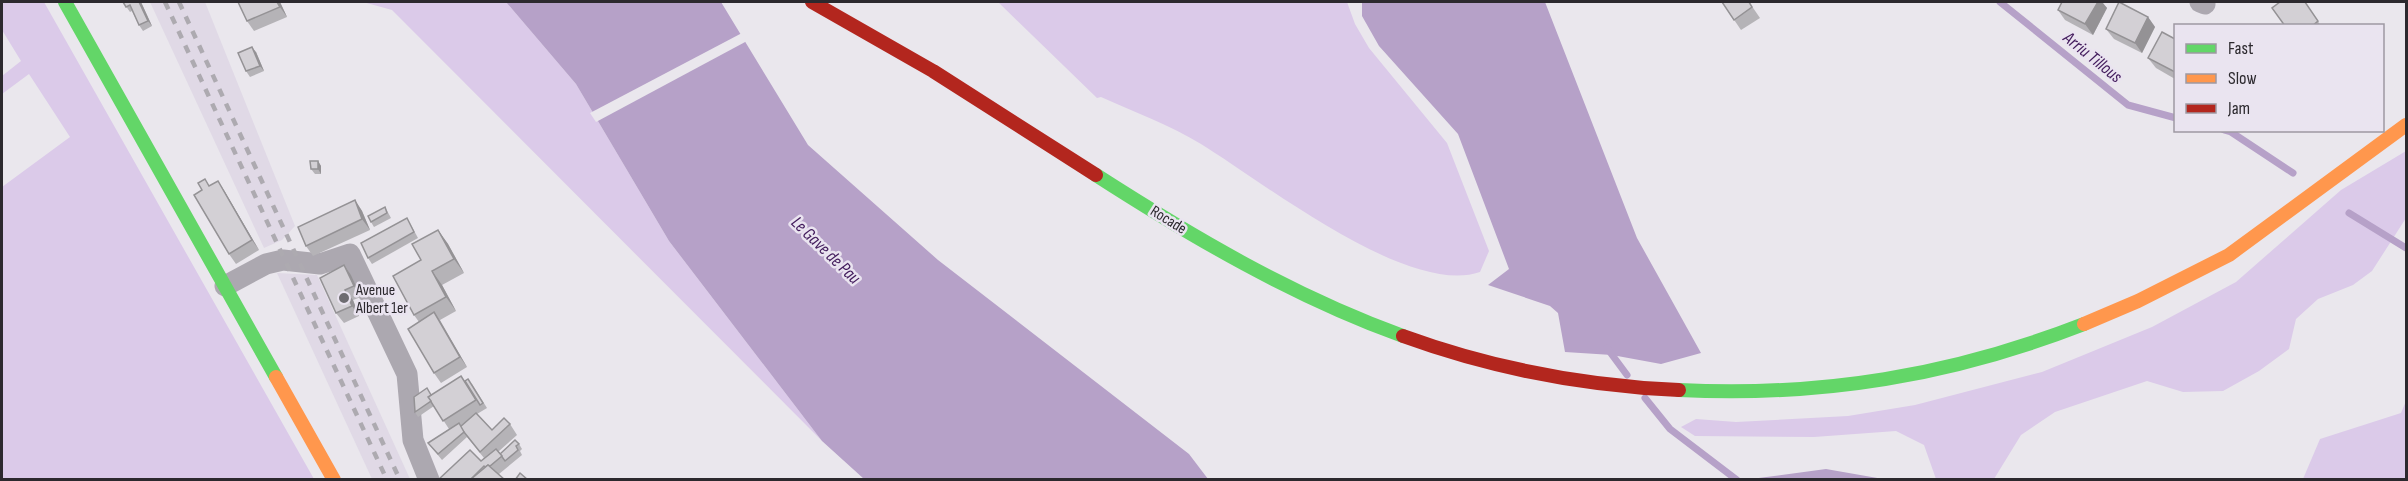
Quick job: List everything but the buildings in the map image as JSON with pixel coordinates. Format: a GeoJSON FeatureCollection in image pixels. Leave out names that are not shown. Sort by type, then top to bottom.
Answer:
{"type":"FeatureCollection","features":[{"type":"Feature","properties":{"kind":"main road"},"geometry":{"type":"LineString","coordinates":[[65,2],[334,480]]}},
{"type":"Feature","properties":{"kind":"main road","name":"Rocade"},"geometry":{"type":"LineString","coordinates":[[812,2],[872,33],[1189,231],[1288,288],[1351,317],[1429,348],[1488,364],[1554,377],[1674,390],[1792,392],[1875,383],[1969,362],[2047,338],[2132,303],[2225,257],[2406,125]]}},
{"type":"Feature","properties":{"kind":"street"},"geometry":{"type":"LineString","coordinates":[[225,286],[266,264],[283,260],[320,264],[350,254],[407,374],[413,440],[429,480]]}},
{"type":"Feature","properties":{"kind":"shaded area"},"geometry":{"type":"Polygon","coordinates":[[[2,2],[44,2],[314,479],[2,479],[2,187],[70,137],[29,74],[2,94],[2,76],[21,61],[2,30],[2,2]]]}},
{"type":"Feature","properties":{"kind":"shaded area"},"geometry":{"type":"Polygon","coordinates":[[[150,2],[205,2],[295,226],[282,240],[264,248],[150,2]]]}},
{"type":"Feature","properties":{"kind":"shaded area"},"geometry":{"type":"Polygon","coordinates":[[[363,2],[506,2],[576,84],[669,241],[822,441],[392,10],[363,2]]]}},
{"type":"Feature","properties":{"kind":"shaded area"},"geometry":{"type":"Polygon","coordinates":[[[998,2],[1347,2],[1355,24],[1369,48],[1447,143],[1489,251],[1480,272],[1450,275],[1415,268],[1376,253],[1298,208],[1189,137],[1101,97],[1097,98],[998,2]]]}},
{"type":"Feature","properties":{"kind":"shaded area"},"geometry":{"type":"Polygon","coordinates":[[[2406,151],[2406,218],[2372,271],[2353,285],[2318,299],[2296,319],[2289,349],[2259,371],[2223,391],[2183,392],[2147,381],[2055,412],[2021,435],[1994,479],[1936,479],[1924,445],[1896,431],[1814,437],[1695,436],[1681,427],[1696,419],[1736,422],[1848,416],[1915,405],[2042,372],[2152,327],[2236,282],[2341,190],[2406,151]]]}},
{"type":"Feature","properties":{"kind":"shaded area"},"geometry":{"type":"Polygon","coordinates":[[[277,273],[317,275],[410,479],[372,479],[277,273]]]}},
{"type":"Feature","properties":{"kind":"shaded area"},"geometry":{"type":"Polygon","coordinates":[[[2406,401],[2406,479],[2303,479],[2320,439],[2401,413],[2406,401]]]}},
{"type":"Feature","properties":{"kind":"water","name":"Le Gave de Pau"},"geometry":{"type":"Polygon","coordinates":[[[506,2],[721,2],[808,145],[938,260],[1189,454],[1208,479],[864,479],[822,441],[669,241],[576,84],[506,2]]]}},
{"type":"Feature","properties":{"kind":"water"},"geometry":{"type":"Polygon","coordinates":[[[1362,2],[1545,2],[1637,238],[1701,353],[1661,364],[1612,355],[1565,352],[1558,313],[1550,306],[1488,285],[1509,269],[1458,134],[1379,46],[1362,16],[1362,2]]]}},
{"type":"Feature","properties":{"kind":"water"},"geometry":{"type":"Polygon","coordinates":[[[1826,469],[1883,479],[1751,479],[1826,469]]]}},
{"type":"Feature","properties":{"kind":"pier"},"geometry":{"type":"Polygon","coordinates":[[[742,33],[747,41],[596,122],[590,113],[742,33]]]}},
{"type":"Feature","properties":{"kind":"waterway","name":"Arriu Tillous"},"geometry":{"type":"LineString","coordinates":[[2000,2],[2128,105],[2174,117]]}},
{"type":"Feature","properties":{"kind":"waterway","name":"Arriu Tillous"},"geometry":{"type":"LineString","coordinates":[[2231,132],[2293,173]]}},
{"type":"Feature","properties":{"kind":"waterway","name":"Arriu Tillous"},"geometry":{"type":"LineString","coordinates":[[2349,213],[2406,248]]}},
{"type":"Feature","properties":{"kind":"waterway"},"geometry":{"type":"LineString","coordinates":[[1607,348],[1627,375]]}},
{"type":"Feature","properties":{"kind":"waterway"},"geometry":{"type":"LineString","coordinates":[[1645,398],[1670,429],[1737,480]]}},
{"type":"Feature","properties":{"kind":"railway"},"geometry":{"type":"LineString","coordinates":[[165,2],[387,480]]}},
{"type":"Feature","properties":{"kind":"railway"},"geometry":{"type":"LineString","coordinates":[[179,2],[400,480]]}},
{"type":"Feature","properties":{"kind":"traffic: fast"},"geometry":{"type":"LineString","coordinates":[[65,2],[276,377]]}},
{"type":"Feature","properties":{"kind":"traffic: fast"},"geometry":{"type":"LineString","coordinates":[[1096,175],[1207,243],[1283,284],[1322,303],[1403,336]]}},
{"type":"Feature","properties":{"kind":"traffic: fast"},"geometry":{"type":"LineString","coordinates":[[1679,390],[1784,390],[1885,379],[1935,370],[1984,357],[2084,324]]}},
{"type":"Feature","properties":{"kind":"traffic: slow"},"geometry":{"type":"LineString","coordinates":[[2084,324],[2138,301],[2229,255],[2406,125]]}},
{"type":"Feature","properties":{"kind":"traffic: slow"},"geometry":{"type":"LineString","coordinates":[[276,377],[334,480]]}},
{"type":"Feature","properties":{"kind":"traffic: jam"},"geometry":{"type":"LineString","coordinates":[[812,2],[933,71],[1096,175]]}},
{"type":"Feature","properties":{"kind":"traffic: jam"},"geometry":{"type":"LineString","coordinates":[[1403,336],[1470,357],[1539,374],[1574,380],[1679,390]]}},
{"type":"Feature","properties":{"kind":"place","name":"Avenue Albert 1er"},"geometry":{"type":"Point","coordinates":[344,298]}}]}
